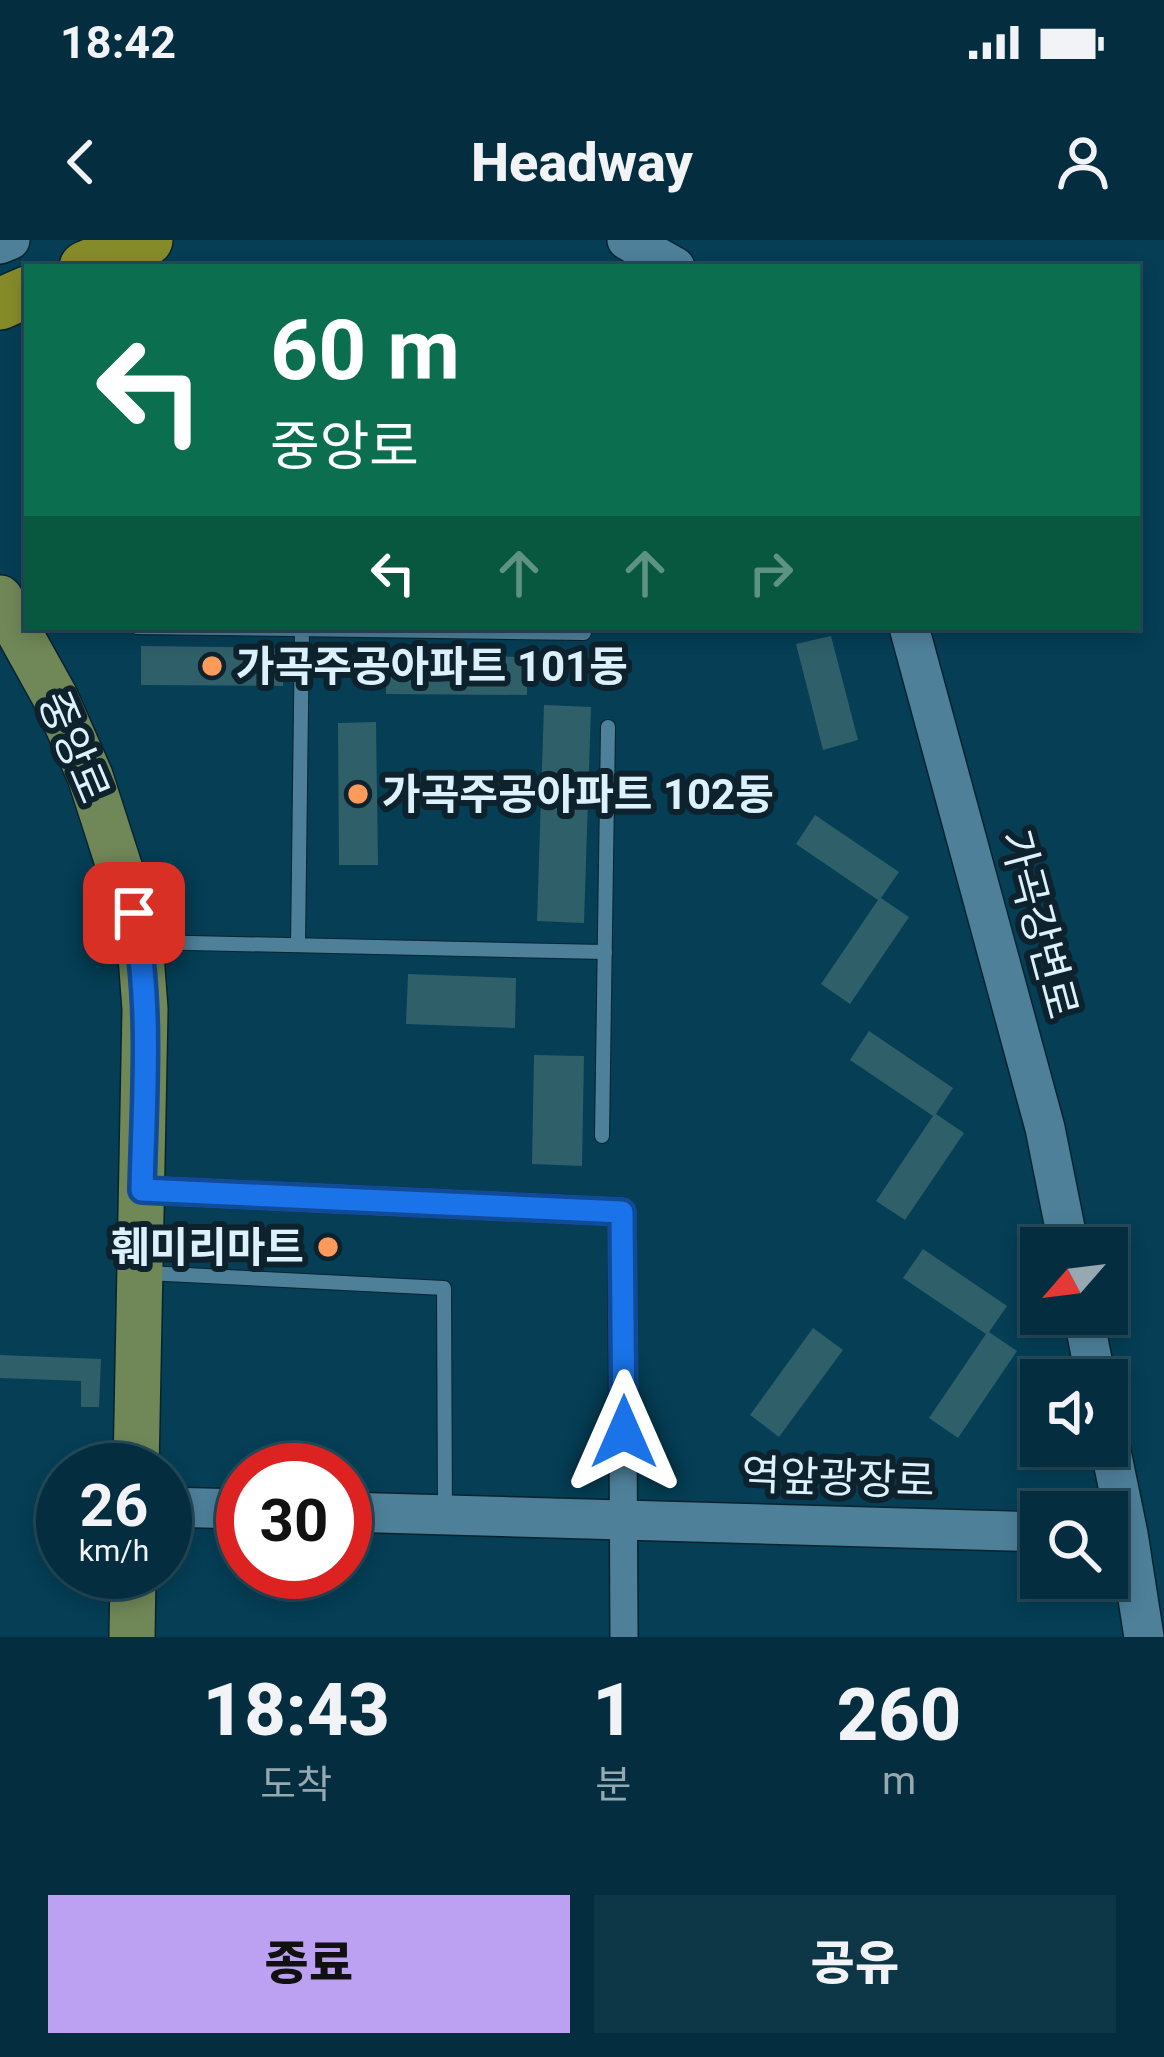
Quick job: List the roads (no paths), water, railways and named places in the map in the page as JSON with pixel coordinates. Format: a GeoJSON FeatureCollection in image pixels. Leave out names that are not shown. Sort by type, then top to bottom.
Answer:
{"type":"FeatureCollection","features":[{"type":"Feature","properties":{"kind":"highway"},"geometry":{"type":"LineString","coordinates":[[93,264],[147,240]]}},
{"type":"Feature","properties":{"kind":"main road"},"geometry":{"type":"LineString","coordinates":[[0,244],[10,240]]}},
{"type":"Feature","properties":{"kind":"main road"},"geometry":{"type":"LineString","coordinates":[[627,240],[670,264]]}},
{"type":"Feature","properties":{"kind":"main road","name":"중앙로"},"geometry":{"type":"LineString","coordinates":[[0,598],[76,738],[120,866],[140,942],[145,1009],[137,1443]]}},
{"type":"Feature","properties":{"kind":"main road","name":"가곡강변로"},"geometry":{"type":"LineString","coordinates":[[910,630],[1045,1129],[1065,1227]]}},
{"type":"Feature","properties":{"kind":"main road","name":"역앞광장로"},"geometry":{"type":"LineString","coordinates":[[372,1513],[1020,1531]]}},
{"type":"Feature","properties":{"kind":"main road"},"geometry":{"type":"LineString","coordinates":[[1128,1574],[1144,1637]]}},
{"type":"Feature","properties":{"kind":"main road"},"geometry":{"type":"LineString","coordinates":[[132,1637],[133,1599]]}},
{"type":"Feature","properties":{"kind":"street"},"geometry":{"type":"LineString","coordinates":[[142,1190],[622,1212],[624,1637]]}},
{"type":"Feature","properties":{"kind":"lane"},"geometry":{"type":"LineString","coordinates":[[298,945],[302,630]]}},
{"type":"Feature","properties":{"kind":"lane"},"geometry":{"type":"LineString","coordinates":[[372,630],[584,633]]}},
{"type":"Feature","properties":{"kind":"lane"},"geometry":{"type":"LineString","coordinates":[[602,1136],[608,727]]}},
{"type":"Feature","properties":{"kind":"lane"},"geometry":{"type":"LineString","coordinates":[[140,942],[605,952]]}},
{"type":"Feature","properties":{"kind":"lane"},"geometry":{"type":"LineString","coordinates":[[140,1273],[444,1288],[445,1515]]}},
{"type":"Feature","properties":{"kind":"place","name":"가곡주공아파트 101동"},"geometry":{"type":"Point","coordinates":[212,666]}},
{"type":"Feature","properties":{"kind":"place","name":"가곡주공아파트 102동"},"geometry":{"type":"Point","coordinates":[358,794]}},
{"type":"Feature","properties":{"kind":"place","name":"훼미리마트"},"geometry":{"type":"Point","coordinates":[328,1247]}}]}
